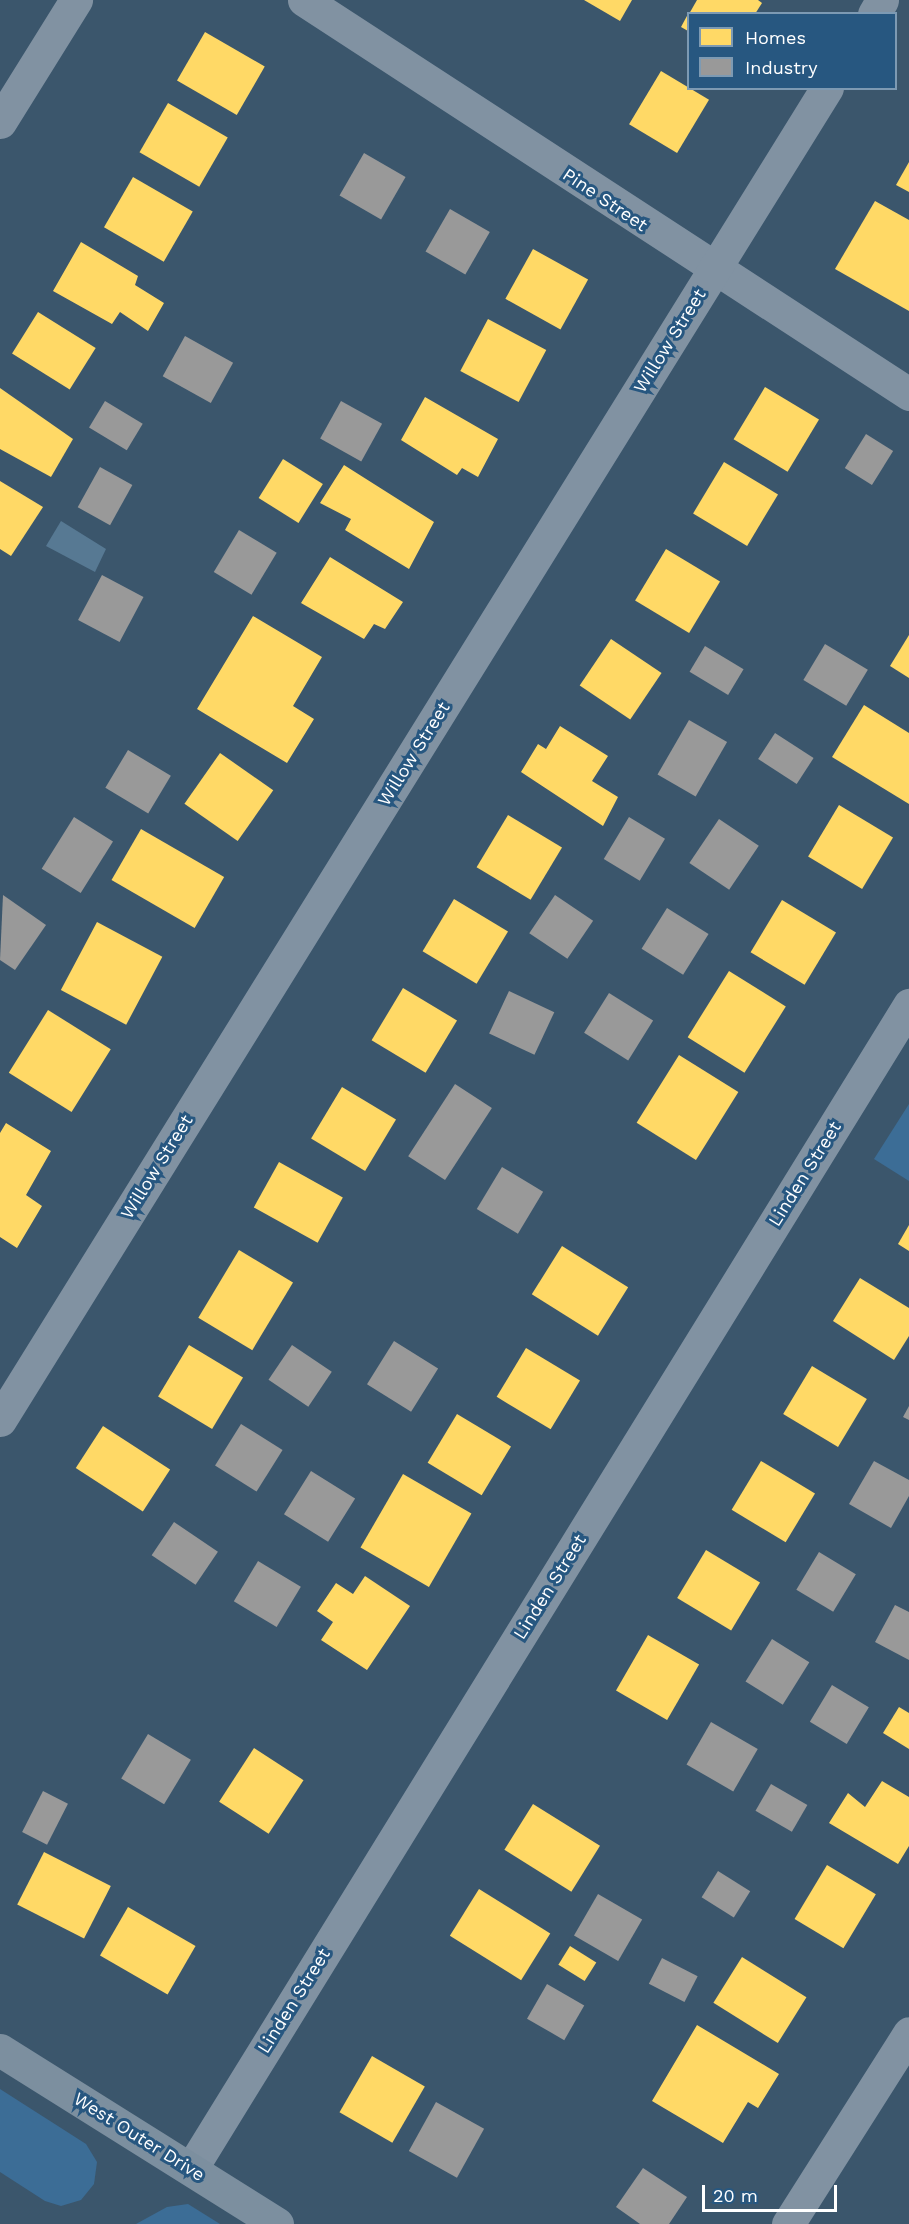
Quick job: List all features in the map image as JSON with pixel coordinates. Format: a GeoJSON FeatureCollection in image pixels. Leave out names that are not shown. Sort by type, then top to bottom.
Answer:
{"type":"FeatureCollection","features":[{"type":"Feature","properties":{"kind":"main road","name":"West Outer Drive"},"geometry":{"type":"LineString","coordinates":[[0,2050],[277,2224]]}},
{"type":"Feature","properties":{"kind":"street"},"geometry":{"type":"LineString","coordinates":[[0,122],[76,0]]}},
{"type":"Feature","properties":{"kind":"street","name":"Pine Street"},"geometry":{"type":"LineString","coordinates":[[304,0],[714,271],[909,394]]}},
{"type":"Feature","properties":{"kind":"street","name":"Willow Street"},"geometry":{"type":"LineString","coordinates":[[0,1420],[826,90]]}},
{"type":"Feature","properties":{"kind":"street","name":"Linden Street"},"geometry":{"type":"LineString","coordinates":[[191,2169],[909,1005]]}},
{"type":"Feature","properties":{"kind":"street"},"geometry":{"type":"LineString","coordinates":[[788,2224],[909,2033]]}},
{"type":"Feature","properties":{"kind":"shaded area"},"geometry":{"type":"Polygon","coordinates":[[[61,521],[106,549],[95,572],[46,546],[61,521]]]}},
{"type":"Feature","properties":{"kind":"shaded area"},"geometry":{"type":"Polygon","coordinates":[[[909,1104],[909,1181],[874,1159],[909,1104]]]}},
{"type":"Feature","properties":{"kind":"shaded area"},"geometry":{"type":"Polygon","coordinates":[[[0,2089],[86,2144],[97,2162],[94,2184],[81,2200],[61,2206],[45,2201],[0,2172],[0,2089]]]}},
{"type":"Feature","properties":{"kind":"shaded area"},"geometry":{"type":"Polygon","coordinates":[[[188,2204],[220,2224],[136,2224],[167,2207],[188,2204]]]}},
{"type":"Feature","properties":{"kind":"building: Homes"},"geometry":{"type":"Polygon","coordinates":[[[584,0],[632,0],[620,21],[584,0]]]}},
{"type":"Feature","properties":{"kind":"building: Homes"},"geometry":{"type":"Polygon","coordinates":[[[697,0],[758,0],[762,3],[756,12],[690,12],[697,0]]]}},
{"type":"Feature","properties":{"kind":"building: Homes"},"geometry":{"type":"Polygon","coordinates":[[[687,16],[687,30],[681,27],[687,16]]]}},
{"type":"Feature","properties":{"kind":"building: Homes"},"geometry":{"type":"Polygon","coordinates":[[[205,32],[265,66],[237,115],[177,80],[205,32]]]}},
{"type":"Feature","properties":{"kind":"building: Homes"},"geometry":{"type":"Polygon","coordinates":[[[661,71],[687,87],[687,90],[693,90],[709,100],[677,153],[629,124],[661,71]]]}},
{"type":"Feature","properties":{"kind":"building: Homes"},"geometry":{"type":"Polygon","coordinates":[[[168,103],[228,138],[199,187],[140,152],[168,103]]]}},
{"type":"Feature","properties":{"kind":"building: Homes"},"geometry":{"type":"Polygon","coordinates":[[[909,162],[909,192],[896,185],[909,162]]]}},
{"type":"Feature","properties":{"kind":"building: Homes"},"geometry":{"type":"Polygon","coordinates":[[[133,177],[193,212],[164,262],[104,227],[133,177]]]}},
{"type":"Feature","properties":{"kind":"building: Homes"},"geometry":{"type":"Polygon","coordinates":[[[875,201],[909,220],[909,311],[835,269],[875,201]]]}},
{"type":"Feature","properties":{"kind":"building: Homes"},"geometry":{"type":"Polygon","coordinates":[[[81,242],[138,276],[135,285],[164,303],[148,331],[120,312],[112,324],[53,291],[81,242]]]}},
{"type":"Feature","properties":{"kind":"building: Homes"},"geometry":{"type":"Polygon","coordinates":[[[533,249],[588,280],[560,329],[505,299],[533,249]]]}},
{"type":"Feature","properties":{"kind":"building: Homes"},"geometry":{"type":"Polygon","coordinates":[[[38,312],[96,348],[70,390],[12,354],[38,312]]]}},
{"type":"Feature","properties":{"kind":"building: Homes"},"geometry":{"type":"Polygon","coordinates":[[[488,319],[546,350],[519,402],[460,371],[488,319]]]}},
{"type":"Feature","properties":{"kind":"building: Homes"},"geometry":{"type":"Polygon","coordinates":[[[765,387],[819,419],[788,472],[734,439],[765,387]]]}},
{"type":"Feature","properties":{"kind":"building: Homes"},"geometry":{"type":"Polygon","coordinates":[[[0,388],[73,439],[51,477],[0,449],[0,388]]]}},
{"type":"Feature","properties":{"kind":"building: Homes"},"geometry":{"type":"Polygon","coordinates":[[[425,397],[498,439],[478,477],[462,468],[457,475],[401,440],[425,397]]]}},
{"type":"Feature","properties":{"kind":"building: Homes"},"geometry":{"type":"Polygon","coordinates":[[[283,459],[323,484],[298,523],[259,498],[283,459]]]}},
{"type":"Feature","properties":{"kind":"building: Homes"},"geometry":{"type":"Polygon","coordinates":[[[724,462],[778,494],[747,546],[693,513],[724,462]]]}},
{"type":"Feature","properties":{"kind":"building: Homes"},"geometry":{"type":"Polygon","coordinates":[[[344,465],[434,522],[409,569],[345,530],[351,519],[320,503],[344,465]]]}},
{"type":"Feature","properties":{"kind":"building: Homes"},"geometry":{"type":"Polygon","coordinates":[[[0,481],[43,507],[11,556],[0,549],[0,481]]]}},
{"type":"Feature","properties":{"kind":"building: Homes"},"geometry":{"type":"Polygon","coordinates":[[[666,549],[720,581],[689,633],[635,600],[666,549]]]}},
{"type":"Feature","properties":{"kind":"building: Homes"},"geometry":{"type":"Polygon","coordinates":[[[330,557],[403,602],[385,629],[374,624],[364,639],[301,603],[330,557]]]}},
{"type":"Feature","properties":{"kind":"building: Homes"},"geometry":{"type":"Polygon","coordinates":[[[253,616],[322,657],[293,706],[314,719],[287,763],[197,709],[253,616]]]}},
{"type":"Feature","properties":{"kind":"building: Homes"},"geometry":{"type":"Polygon","coordinates":[[[909,635],[909,678],[890,666],[909,635]]]}},
{"type":"Feature","properties":{"kind":"building: Homes"},"geometry":{"type":"Polygon","coordinates":[[[611,639],[662,673],[630,720],[580,685],[611,639]]]}},
{"type":"Feature","properties":{"kind":"building: Homes"},"geometry":{"type":"Polygon","coordinates":[[[864,705],[909,733],[909,804],[832,757],[864,705]]]}},
{"type":"Feature","properties":{"kind":"building: Homes"},"geometry":{"type":"Polygon","coordinates":[[[560,726],[608,756],[592,781],[618,797],[603,826],[521,772],[538,744],[546,749],[560,726]]]}},
{"type":"Feature","properties":{"kind":"building: Homes"},"geometry":{"type":"Polygon","coordinates":[[[220,753],[273,790],[238,841],[184,804],[220,753]]]}},
{"type":"Feature","properties":{"kind":"building: Homes"},"geometry":{"type":"Polygon","coordinates":[[[839,805],[893,837],[862,889],[808,856],[839,805]]]}},
{"type":"Feature","properties":{"kind":"building: Homes"},"geometry":{"type":"Polygon","coordinates":[[[508,815],[562,847],[531,900],[477,867],[508,815]]]}},
{"type":"Feature","properties":{"kind":"building: Homes"},"geometry":{"type":"Polygon","coordinates":[[[141,829],[224,877],[195,928],[112,880],[141,829]]]}},
{"type":"Feature","properties":{"kind":"building: Homes"},"geometry":{"type":"Polygon","coordinates":[[[454,899],[508,931],[477,984],[423,951],[454,899]]]}},
{"type":"Feature","properties":{"kind":"building: Homes"},"geometry":{"type":"Polygon","coordinates":[[[782,900],[836,932],[805,985],[751,952],[782,900]]]}},
{"type":"Feature","properties":{"kind":"building: Homes"},"geometry":{"type":"Polygon","coordinates":[[[97,922],[162,957],[126,1025],[61,990],[97,922]]]}},
{"type":"Feature","properties":{"kind":"building: Homes"},"geometry":{"type":"Polygon","coordinates":[[[729,971],[786,1007],[744,1073],[688,1037],[729,971]]]}},
{"type":"Feature","properties":{"kind":"building: Homes"},"geometry":{"type":"Polygon","coordinates":[[[403,988],[457,1020],[426,1073],[372,1040],[403,988]]]}},
{"type":"Feature","properties":{"kind":"building: Homes"},"geometry":{"type":"Polygon","coordinates":[[[48,1010],[111,1049],[72,1112],[9,1073],[48,1010]]]}},
{"type":"Feature","properties":{"kind":"building: Homes"},"geometry":{"type":"Polygon","coordinates":[[[679,1055],[738,1092],[696,1160],[637,1123],[679,1055]]]}},
{"type":"Feature","properties":{"kind":"building: Homes"},"geometry":{"type":"Polygon","coordinates":[[[342,1087],[396,1119],[365,1171],[311,1138],[342,1087]]]}},
{"type":"Feature","properties":{"kind":"building: Homes"},"geometry":{"type":"Polygon","coordinates":[[[6,1123],[51,1151],[26,1195],[42,1206],[17,1248],[0,1237],[0,1133],[6,1123]]]}},
{"type":"Feature","properties":{"kind":"building: Homes"},"geometry":{"type":"Polygon","coordinates":[[[279,1162],[343,1197],[318,1243],[254,1207],[279,1162]]]}},
{"type":"Feature","properties":{"kind":"building: Homes"},"geometry":{"type":"Polygon","coordinates":[[[909,1225],[909,1251],[898,1244],[909,1225]]]}},
{"type":"Feature","properties":{"kind":"building: Homes"},"geometry":{"type":"Polygon","coordinates":[[[562,1246],[628,1287],[598,1336],[532,1294],[562,1246]]]}},
{"type":"Feature","properties":{"kind":"building: Homes"},"geometry":{"type":"Polygon","coordinates":[[[239,1250],[293,1282],[252,1350],[198,1318],[239,1250]]]}},
{"type":"Feature","properties":{"kind":"building: Homes"},"geometry":{"type":"Polygon","coordinates":[[[860,1278],[909,1308],[909,1336],[894,1360],[833,1321],[860,1278]]]}},
{"type":"Feature","properties":{"kind":"building: Homes"},"geometry":{"type":"Polygon","coordinates":[[[189,1345],[243,1377],[212,1429],[158,1396],[189,1345]]]}},
{"type":"Feature","properties":{"kind":"building: Homes"},"geometry":{"type":"Polygon","coordinates":[[[526,1348],[580,1380],[551,1429],[497,1397],[526,1348]]]}},
{"type":"Feature","properties":{"kind":"building: Homes"},"geometry":{"type":"Polygon","coordinates":[[[812,1366],[867,1399],[838,1447],[783,1414],[812,1366]]]}},
{"type":"Feature","properties":{"kind":"building: Homes"},"geometry":{"type":"Polygon","coordinates":[[[457,1414],[511,1446],[482,1495],[428,1463],[457,1414]]]}},
{"type":"Feature","properties":{"kind":"building: Homes"},"geometry":{"type":"Polygon","coordinates":[[[103,1426],[170,1470],[143,1512],[76,1468],[103,1426]]]}},
{"type":"Feature","properties":{"kind":"building: Homes"},"geometry":{"type":"Polygon","coordinates":[[[761,1461],[815,1493],[786,1542],[732,1510],[761,1461]]]}},
{"type":"Feature","properties":{"kind":"building: Homes"},"geometry":{"type":"Polygon","coordinates":[[[403,1474],[471,1514],[429,1587],[360,1548],[403,1474]]]}},
{"type":"Feature","properties":{"kind":"building: Homes"},"geometry":{"type":"Polygon","coordinates":[[[706,1550],[760,1582],[731,1630],[677,1598],[706,1550]]]}},
{"type":"Feature","properties":{"kind":"building: Homes"},"geometry":{"type":"Polygon","coordinates":[[[365,1576],[410,1606],[367,1670],[321,1640],[333,1622],[317,1611],[336,1583],[353,1594],[365,1576]]]}},
{"type":"Feature","properties":{"kind":"building: Homes"},"geometry":{"type":"Polygon","coordinates":[[[648,1635],[699,1664],[667,1720],[616,1690],[648,1635]]]}},
{"type":"Feature","properties":{"kind":"building: Homes"},"geometry":{"type":"Polygon","coordinates":[[[899,1707],[909,1713],[909,1749],[883,1733],[899,1707]]]}},
{"type":"Feature","properties":{"kind":"building: Homes"},"geometry":{"type":"Polygon","coordinates":[[[254,1748],[303,1780],[269,1834],[219,1802],[254,1748]]]}},
{"type":"Feature","properties":{"kind":"building: Homes"},"geometry":{"type":"Polygon","coordinates":[[[882,1781],[909,1797],[909,1846],[898,1864],[829,1823],[848,1793],[865,1807],[882,1781]]]}},
{"type":"Feature","properties":{"kind":"building: Homes"},"geometry":{"type":"Polygon","coordinates":[[[533,1804],[600,1846],[571,1892],[504,1850],[533,1804]]]}},
{"type":"Feature","properties":{"kind":"building: Homes"},"geometry":{"type":"Polygon","coordinates":[[[44,1852],[111,1886],[84,1939],[17,1905],[44,1852]]]}},
{"type":"Feature","properties":{"kind":"building: Homes"},"geometry":{"type":"Polygon","coordinates":[[[827,1865],[876,1894],[843,1948],[795,1919],[827,1865]]]}},
{"type":"Feature","properties":{"kind":"building: Homes"},"geometry":{"type":"Polygon","coordinates":[[[479,1889],[550,1934],[521,1980],[450,1936],[479,1889]]]}},
{"type":"Feature","properties":{"kind":"building: Homes"},"geometry":{"type":"Polygon","coordinates":[[[128,1907],[196,1946],[168,1994],[100,1955],[128,1907]]]}},
{"type":"Feature","properties":{"kind":"building: Homes"},"geometry":{"type":"Polygon","coordinates":[[[570,1946],[596,1962],[585,1981],[558,1965],[570,1946]]]}},
{"type":"Feature","properties":{"kind":"building: Homes"},"geometry":{"type":"Polygon","coordinates":[[[742,1957],[806,1997],[778,2043],[713,2003],[742,1957]]]}},
{"type":"Feature","properties":{"kind":"building: Homes"},"geometry":{"type":"Polygon","coordinates":[[[697,2025],[779,2074],[758,2108],[748,2102],[723,2143],[652,2101],[697,2025]]]}},
{"type":"Feature","properties":{"kind":"building: Homes"},"geometry":{"type":"Polygon","coordinates":[[[372,2056],[425,2086],[392,2143],[340,2112],[372,2056]]]}},
{"type":"Feature","properties":{"kind":"building: Industry"},"geometry":{"type":"Polygon","coordinates":[[[364,153],[406,177],[381,219],[340,195],[364,153]]]}},
{"type":"Feature","properties":{"kind":"building: Industry"},"geometry":{"type":"Polygon","coordinates":[[[450,209],[490,232],[465,274],[426,251],[450,209]]]}},
{"type":"Feature","properties":{"kind":"building: Industry"},"geometry":{"type":"Polygon","coordinates":[[[185,336],[233,363],[211,403],[163,376],[185,336]]]}},
{"type":"Feature","properties":{"kind":"building: Industry"},"geometry":{"type":"Polygon","coordinates":[[[105,401],[143,424],[127,450],[89,428],[105,401]]]}},
{"type":"Feature","properties":{"kind":"building: Industry"},"geometry":{"type":"Polygon","coordinates":[[[341,401],[382,424],[361,461],[320,439],[341,401]]]}},
{"type":"Feature","properties":{"kind":"building: Industry"},"geometry":{"type":"Polygon","coordinates":[[[866,434],[893,451],[872,485],[845,468],[866,434]]]}},
{"type":"Feature","properties":{"kind":"building: Industry"},"geometry":{"type":"Polygon","coordinates":[[[100,467],[132,485],[110,525],[78,507],[100,467]]]}},
{"type":"Feature","properties":{"kind":"building: Industry"},"geometry":{"type":"Polygon","coordinates":[[[239,530],[277,553],[251,595],[214,572],[239,530]]]}},
{"type":"Feature","properties":{"kind":"building: Industry"},"geometry":{"type":"Polygon","coordinates":[[[102,575],[143,597],[120,642],[78,620],[102,575]]]}},
{"type":"Feature","properties":{"kind":"building: Industry"},"geometry":{"type":"Polygon","coordinates":[[[825,644],[868,670],[846,706],[803,680],[825,644]]]}},
{"type":"Feature","properties":{"kind":"building: Industry"},"geometry":{"type":"Polygon","coordinates":[[[705,646],[744,669],[728,695],[690,672],[705,646]]]}},
{"type":"Feature","properties":{"kind":"building: Industry"},"geometry":{"type":"Polygon","coordinates":[[[689,720],[727,742],[696,797],[658,775],[689,720]]]}},
{"type":"Feature","properties":{"kind":"building: Industry"},"geometry":{"type":"Polygon","coordinates":[[[775,733],[814,758],[797,784],[758,759],[775,733]]]}},
{"type":"Feature","properties":{"kind":"building: Industry"},"geometry":{"type":"Polygon","coordinates":[[[128,750],[171,776],[148,813],[105,788],[128,750]]]}},
{"type":"Feature","properties":{"kind":"building: Industry"},"geometry":{"type":"Polygon","coordinates":[[[74,817],[113,841],[81,893],[42,869],[74,817]]]}},
{"type":"Feature","properties":{"kind":"building: Industry"},"geometry":{"type":"Polygon","coordinates":[[[629,817],[665,839],[640,881],[604,859],[629,817]]]}},
{"type":"Feature","properties":{"kind":"building: Industry"},"geometry":{"type":"Polygon","coordinates":[[[719,819],[759,846],[729,890],[689,863],[719,819]]]}},
{"type":"Feature","properties":{"kind":"building: Industry"},"geometry":{"type":"Polygon","coordinates":[[[3,895],[46,925],[15,970],[0,960],[3,895]]]}},
{"type":"Feature","properties":{"kind":"building: Industry"},"geometry":{"type":"Polygon","coordinates":[[[555,895],[593,921],[567,959],[529,933],[555,895]]]}},
{"type":"Feature","properties":{"kind":"building: Industry"},"geometry":{"type":"Polygon","coordinates":[[[667,908],[709,934],[683,975],[642,949],[667,908]]]}},
{"type":"Feature","properties":{"kind":"building: Industry"},"geometry":{"type":"Polygon","coordinates":[[[509,991],[554,1012],[534,1055],[489,1034],[509,991]]]}},
{"type":"Feature","properties":{"kind":"building: Industry"},"geometry":{"type":"Polygon","coordinates":[[[609,993],[653,1021],[628,1060],[584,1033],[609,993]]]}},
{"type":"Feature","properties":{"kind":"building: Industry"},"geometry":{"type":"Polygon","coordinates":[[[455,1084],[492,1108],[445,1180],[408,1156],[455,1084]]]}},
{"type":"Feature","properties":{"kind":"building: Industry"},"geometry":{"type":"Polygon","coordinates":[[[502,1167],[543,1192],[518,1234],[477,1209],[502,1167]]]}},
{"type":"Feature","properties":{"kind":"building: Industry"},"geometry":{"type":"Polygon","coordinates":[[[394,1341],[438,1369],[411,1412],[367,1384],[394,1341]]]}},
{"type":"Feature","properties":{"kind":"building: Industry"},"geometry":{"type":"Polygon","coordinates":[[[292,1345],[332,1372],[308,1407],[269,1380],[292,1345]]]}},
{"type":"Feature","properties":{"kind":"building: Industry"},"geometry":{"type":"Polygon","coordinates":[[[909,1406],[909,1420],[903,1417],[909,1406]]]}},
{"type":"Feature","properties":{"kind":"building: Industry"},"geometry":{"type":"Polygon","coordinates":[[[241,1424],[283,1450],[257,1492],[215,1466],[241,1424]]]}},
{"type":"Feature","properties":{"kind":"building: Industry"},"geometry":{"type":"Polygon","coordinates":[[[874,1461],[909,1480],[909,1496],[891,1528],[849,1504],[874,1461]]]}},
{"type":"Feature","properties":{"kind":"building: Industry"},"geometry":{"type":"Polygon","coordinates":[[[311,1471],[355,1499],[328,1542],[284,1514],[311,1471]]]}},
{"type":"Feature","properties":{"kind":"building: Industry"},"geometry":{"type":"Polygon","coordinates":[[[174,1522],[218,1552],[196,1585],[152,1555],[174,1522]]]}},
{"type":"Feature","properties":{"kind":"building: Industry"},"geometry":{"type":"Polygon","coordinates":[[[819,1552],[856,1574],[833,1612],[796,1590],[819,1552]]]}},
{"type":"Feature","properties":{"kind":"building: Industry"},"geometry":{"type":"Polygon","coordinates":[[[258,1561],[301,1587],[277,1627],[234,1601],[258,1561]]]}},
{"type":"Feature","properties":{"kind":"building: Industry"},"geometry":{"type":"Polygon","coordinates":[[[895,1605],[909,1612],[909,1660],[875,1642],[895,1605]]]}},
{"type":"Feature","properties":{"kind":"building: Industry"},"geometry":{"type":"Polygon","coordinates":[[[772,1639],[809,1662],[783,1705],[746,1681],[772,1639]]]}},
{"type":"Feature","properties":{"kind":"building: Industry"},"geometry":{"type":"Polygon","coordinates":[[[832,1685],[869,1707],[847,1744],[810,1722],[832,1685]]]}},
{"type":"Feature","properties":{"kind":"building: Industry"},"geometry":{"type":"Polygon","coordinates":[[[711,1722],[758,1749],[733,1791],[686,1764],[711,1722]]]}},
{"type":"Feature","properties":{"kind":"building: Industry"},"geometry":{"type":"Polygon","coordinates":[[[148,1734],[191,1760],[164,1804],[121,1779],[148,1734]]]}},
{"type":"Feature","properties":{"kind":"building: Industry"},"geometry":{"type":"Polygon","coordinates":[[[771,1784],[807,1805],[792,1832],[756,1811],[771,1784]]]}},
{"type":"Feature","properties":{"kind":"building: Industry"},"geometry":{"type":"Polygon","coordinates":[[[43,1791],[68,1804],[47,1845],[22,1832],[43,1791]]]}},
{"type":"Feature","properties":{"kind":"building: Industry"},"geometry":{"type":"Polygon","coordinates":[[[718,1871],[750,1891],[734,1917],[702,1897],[718,1871]]]}},
{"type":"Feature","properties":{"kind":"building: Industry"},"geometry":{"type":"Polygon","coordinates":[[[598,1894],[642,1920],[618,1961],[574,1936],[598,1894]]]}},
{"type":"Feature","properties":{"kind":"building: Industry"},"geometry":{"type":"Polygon","coordinates":[[[662,1958],[698,1976],[684,2002],[649,1984],[662,1958]]]}},
{"type":"Feature","properties":{"kind":"building: Industry"},"geometry":{"type":"Polygon","coordinates":[[[547,1984],[584,2006],[564,2040],[527,2019],[547,1984]]]}},
{"type":"Feature","properties":{"kind":"building: Industry"},"geometry":{"type":"Polygon","coordinates":[[[436,2102],[484,2129],[457,2178],[409,2151],[436,2102]]]}},
{"type":"Feature","properties":{"kind":"building: Industry"},"geometry":{"type":"Polygon","coordinates":[[[643,2168],[687,2197],[669,2224],[640,2224],[616,2207],[643,2168]]]}}]}
